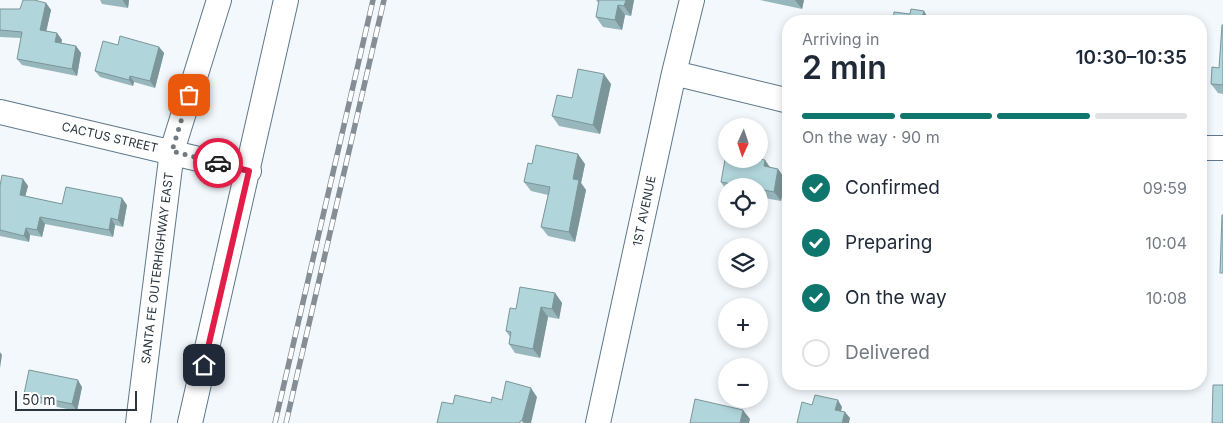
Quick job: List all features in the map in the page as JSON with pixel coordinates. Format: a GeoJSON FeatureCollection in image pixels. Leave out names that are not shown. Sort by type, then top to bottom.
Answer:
{"type":"FeatureCollection","features":[{"type":"Feature","properties":{"kind":"street","name":"SANTA FE OUTERHIGHWAY EAST"},"geometry":{"type":"LineString","coordinates":[[138,423],[172,151],[219,0]]}},
{"type":"Feature","properties":{"kind":"street"},"geometry":{"type":"LineString","coordinates":[[190,423],[249,171],[286,0]]}},
{"type":"Feature","properties":{"kind":"street","name":"1ST AVENUE"},"geometry":{"type":"LineString","coordinates":[[598,423],[674,73],[692,0]]}},
{"type":"Feature","properties":{"kind":"street"},"geometry":{"type":"LineString","coordinates":[[674,73],[782,99]]}},
{"type":"Feature","properties":{"kind":"street","name":"CACTUS STREET"},"geometry":{"type":"LineString","coordinates":[[0,112],[172,151],[249,171]]}},
{"type":"Feature","properties":{"kind":"street"},"geometry":{"type":"LineString","coordinates":[[1207,148],[1223,148]]}},
{"type":"Feature","properties":{"kind":"building"},"geometry":{"type":"Polygon","coordinates":[[[23,0],[46,3],[40,30],[57,33],[55,42],[76,46],[72,69],[17,59],[22,32],[0,30],[0,9],[20,9],[23,0]]]}},
{"type":"Feature","properties":{"kind":"building"},"geometry":{"type":"Polygon","coordinates":[[[599,0],[626,0],[624,6],[618,5],[615,20],[596,17],[599,0]]]}},
{"type":"Feature","properties":{"kind":"building"},"geometry":{"type":"Polygon","coordinates":[[[911,9],[924,11],[923,15],[894,15],[894,12],[910,14],[911,9]]]}},
{"type":"Feature","properties":{"kind":"building"},"geometry":{"type":"Polygon","coordinates":[[[1222,25],[1223,85],[1211,84],[1212,67],[1219,68],[1222,25]]]}},
{"type":"Feature","properties":{"kind":"building"},"geometry":{"type":"Polygon","coordinates":[[[120,36],[159,47],[150,81],[130,76],[129,80],[95,71],[103,41],[118,45],[120,36]]]}},
{"type":"Feature","properties":{"kind":"building"},"geometry":{"type":"Polygon","coordinates":[[[578,69],[604,74],[593,125],[552,116],[557,95],[572,98],[578,69]]]}},
{"type":"Feature","properties":{"kind":"building"},"geometry":{"type":"Polygon","coordinates":[[[536,145],[578,154],[573,179],[579,180],[569,232],[541,227],[550,187],[524,182],[528,163],[532,164],[536,145]]]}},
{"type":"Feature","properties":{"kind":"building"},"geometry":{"type":"Polygon","coordinates":[[[768,167],[778,169],[774,192],[768,191],[768,178],[722,178],[724,168],[768,167]]]}},
{"type":"Feature","properties":{"kind":"building"},"geometry":{"type":"Polygon","coordinates":[[[2,175],[23,179],[20,195],[62,204],[66,187],[122,198],[118,220],[111,218],[109,230],[40,217],[37,230],[26,228],[24,236],[0,230],[0,186],[2,175]]]}},
{"type":"Feature","properties":{"kind":"building"},"geometry":{"type":"Polygon","coordinates":[[[1222,215],[1223,273],[1220,273],[1222,215]]]}},
{"type":"Feature","properties":{"kind":"building"},"geometry":{"type":"Polygon","coordinates":[[[520,287],[555,293],[552,309],[541,307],[533,349],[509,344],[511,332],[506,331],[510,308],[516,309],[520,287]]]}},
{"type":"Feature","properties":{"kind":"building"},"geometry":{"type":"Polygon","coordinates":[[[29,370],[78,380],[72,404],[24,394],[29,370]]]}},
{"type":"Feature","properties":{"kind":"building"},"geometry":{"type":"Polygon","coordinates":[[[506,381],[531,388],[520,423],[437,423],[442,402],[453,404],[455,395],[491,403],[492,397],[502,400],[506,381]]]}},
{"type":"Feature","properties":{"kind":"building"},"geometry":{"type":"Polygon","coordinates":[[[1213,385],[1223,385],[1223,423],[1212,423],[1213,385]]]}},
{"type":"Feature","properties":{"kind":"building"},"geometry":{"type":"Polygon","coordinates":[[[815,395],[838,400],[835,410],[845,412],[842,423],[797,423],[802,402],[812,405],[815,395]]]}},
{"type":"Feature","properties":{"kind":"building"},"geometry":{"type":"Polygon","coordinates":[[[695,399],[718,404],[718,408],[743,410],[740,423],[690,423],[695,399]]]}},
{"type":"Feature","properties":{"kind":"railway"},"geometry":{"type":"LineString","coordinates":[[275,423],[373,0]]}},
{"type":"Feature","properties":{"kind":"railway"},"geometry":{"type":"LineString","coordinates":[[286,423],[384,0]]}},
{"type":"Feature","properties":{"kind":"way so far"},"geometry":{"type":"LineString","coordinates":[[189,95],[172,151],[218,163]]}},
{"type":"Feature","properties":{"kind":"route"},"geometry":{"type":"LineString","coordinates":[[204,365],[249,171],[218,163]]}}]}
